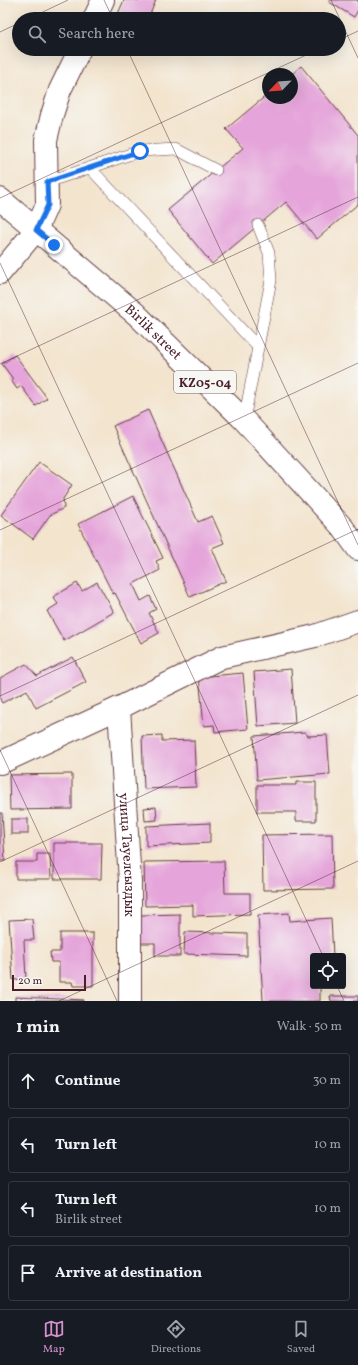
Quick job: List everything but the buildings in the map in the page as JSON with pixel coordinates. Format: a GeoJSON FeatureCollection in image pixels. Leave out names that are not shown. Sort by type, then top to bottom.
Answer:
{"type":"FeatureCollection","features":[{"type":"Feature","properties":{"kind":"street"},"geometry":{"type":"LineString","coordinates":[[97,12],[103,0]]}},
{"type":"Feature","properties":{"kind":"street"},"geometry":{"type":"LineString","coordinates":[[0,273],[36,230],[48,205],[46,140],[60,90],[77,56]]}},
{"type":"Feature","properties":{"kind":"street","name":"Birlik street"},"geometry":{"type":"LineString","coordinates":[[0,199],[136,314],[244,420],[343,528],[358,549]]}},
{"type":"Feature","properties":{"kind":"street"},"geometry":{"type":"LineString","coordinates":[[0,763],[119,708],[222,657],[315,636],[358,621]]}},
{"type":"Feature","properties":{"kind":"street","name":"улица Тауелсыздык"},"geometry":{"type":"LineString","coordinates":[[119,708],[130,881],[130,1001]]}},
{"type":"Feature","properties":{"kind":"lane"},"geometry":{"type":"LineString","coordinates":[[47,182],[140,151],[176,149],[216,170]]}},
{"type":"Feature","properties":{"kind":"lane"},"geometry":{"type":"LineString","coordinates":[[90,168],[258,347]]}},
{"type":"Feature","properties":{"kind":"lane"},"geometry":{"type":"LineString","coordinates":[[244,420],[271,280],[269,253],[258,225]]}},
{"type":"Feature","properties":{"kind":"route"},"geometry":{"type":"LineString","coordinates":[[54,245],[36,230],[48,205],[47,182],[140,151]]}}]}
